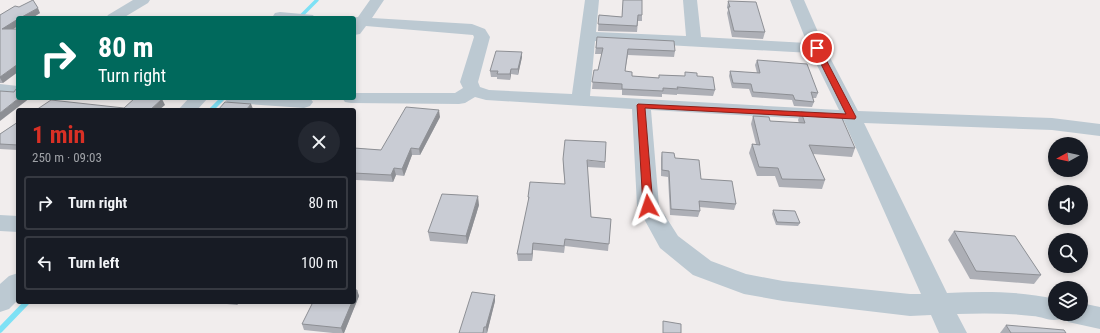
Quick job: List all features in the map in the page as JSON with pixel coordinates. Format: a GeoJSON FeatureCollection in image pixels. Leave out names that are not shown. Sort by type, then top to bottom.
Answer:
{"type":"FeatureCollection","features":[{"type":"Feature","properties":{"kind":"street"},"geometry":{"type":"LineString","coordinates":[[115,16],[143,0]]}},
{"type":"Feature","properties":{"kind":"street"},"geometry":{"type":"LineString","coordinates":[[357,25],[377,0]]}},
{"type":"Feature","properties":{"kind":"street"},"geometry":{"type":"LineString","coordinates":[[580,101],[592,0]]}},
{"type":"Feature","properties":{"kind":"street"},"geometry":{"type":"LineString","coordinates":[[690,0],[694,42]]}},
{"type":"Feature","properties":{"kind":"street"},"geometry":{"type":"LineString","coordinates":[[797,0],[817,48],[852,117],[953,333]]}},
{"type":"Feature","properties":{"kind":"street"},"geometry":{"type":"LineString","coordinates":[[280,16],[291,5]]}},
{"type":"Feature","properties":{"kind":"street"},"geometry":{"type":"LineString","coordinates":[[357,25],[472,29],[480,32],[482,37],[469,82],[473,90],[486,95],[852,117],[1052,124],[1100,130]]}},
{"type":"Feature","properties":{"kind":"street"},"geometry":{"type":"LineString","coordinates":[[588,36],[817,48]]}},
{"type":"Feature","properties":{"kind":"street"},"geometry":{"type":"LineString","coordinates":[[356,98],[459,99],[473,90]]}},
{"type":"Feature","properties":{"kind":"street"},"geometry":{"type":"LineString","coordinates":[[189,108],[197,100]]}},
{"type":"Feature","properties":{"kind":"street"},"geometry":{"type":"LineString","coordinates":[[261,100],[302,103]]}},
{"type":"Feature","properties":{"kind":"street"},"geometry":{"type":"LineString","coordinates":[[641,105],[648,206],[669,242],[702,268],[744,284],[783,292],[910,305],[977,302],[1033,306],[1048,309]]}},
{"type":"Feature","properties":{"kind":"street"},"geometry":{"type":"LineString","coordinates":[[0,223],[16,224]]}},
{"type":"Feature","properties":{"kind":"street"},"geometry":{"type":"LineString","coordinates":[[0,301],[16,285]]}},
{"type":"Feature","properties":{"kind":"street"},"geometry":{"type":"LineString","coordinates":[[1088,316],[1100,318]]}},
{"type":"Feature","properties":{"kind":"building"},"geometry":{"type":"Polygon","coordinates":[[[33,0],[38,8],[24,16],[16,16],[16,20],[2,29],[16,29],[16,65],[0,77],[0,15],[15,6],[19,7],[33,0]]]}},
{"type":"Feature","properties":{"kind":"building"},"geometry":{"type":"Polygon","coordinates":[[[623,0],[642,0],[642,15],[638,15],[637,26],[598,24],[599,15],[622,17],[623,0]]]}},
{"type":"Feature","properties":{"kind":"building"},"geometry":{"type":"Polygon","coordinates":[[[728,1],[756,2],[765,32],[734,31],[728,1]]]}},
{"type":"Feature","properties":{"kind":"building"},"geometry":{"type":"Polygon","coordinates":[[[597,37],[674,41],[675,51],[628,49],[625,71],[632,72],[632,76],[659,78],[659,75],[685,76],[685,72],[697,73],[697,76],[713,77],[715,90],[677,87],[678,89],[663,88],[663,91],[622,89],[622,84],[592,82],[594,70],[598,70],[603,48],[596,48],[597,37]]]}},
{"type":"Feature","properties":{"kind":"building"},"geometry":{"type":"Polygon","coordinates":[[[496,51],[522,52],[518,69],[511,69],[510,74],[497,74],[498,71],[490,71],[496,51]]]}},
{"type":"Feature","properties":{"kind":"building"},"geometry":{"type":"Polygon","coordinates":[[[757,60],[807,64],[818,93],[811,92],[814,102],[795,100],[793,95],[753,92],[751,84],[733,83],[730,71],[760,73],[757,60]]]}},
{"type":"Feature","properties":{"kind":"building"},"geometry":{"type":"Polygon","coordinates":[[[16,89],[16,100],[0,113],[0,91],[14,92],[16,89]]]}},
{"type":"Feature","properties":{"kind":"building"},"geometry":{"type":"Polygon","coordinates":[[[51,100],[124,108],[39,108],[51,100]]]}},
{"type":"Feature","properties":{"kind":"building"},"geometry":{"type":"Polygon","coordinates":[[[133,100],[161,100],[152,108],[124,108],[133,100]]]}},
{"type":"Feature","properties":{"kind":"building"},"geometry":{"type":"Polygon","coordinates":[[[225,102],[251,104],[248,108],[220,108],[225,102]]]}},
{"type":"Feature","properties":{"kind":"building"},"geometry":{"type":"Polygon","coordinates":[[[406,107],[439,110],[419,149],[411,148],[402,169],[394,168],[391,175],[356,173],[356,148],[381,150],[406,107]]]}},
{"type":"Feature","properties":{"kind":"building"},"geometry":{"type":"Polygon","coordinates":[[[801,112],[841,116],[855,148],[809,145],[825,180],[782,179],[778,168],[759,167],[752,144],[760,145],[753,116],[769,117],[770,121],[805,123],[801,112]]]}},
{"type":"Feature","properties":{"kind":"building"},"geometry":{"type":"Polygon","coordinates":[[[16,123],[16,145],[0,144],[0,134],[16,123]]]}},
{"type":"Feature","properties":{"kind":"building"},"geometry":{"type":"Polygon","coordinates":[[[565,140],[606,142],[605,162],[587,160],[591,217],[611,219],[609,244],[565,239],[564,246],[533,243],[532,254],[517,254],[529,197],[530,182],[565,184],[563,159],[565,140]]]}},
{"type":"Feature","properties":{"kind":"building"},"geometry":{"type":"Polygon","coordinates":[[[662,152],[674,153],[675,158],[699,160],[701,179],[732,181],[736,204],[699,201],[700,211],[671,209],[669,171],[662,170],[662,152]]]}},
{"type":"Feature","properties":{"kind":"building"},"geometry":{"type":"Polygon","coordinates":[[[442,194],[478,196],[466,236],[428,232],[442,194]]]}},
{"type":"Feature","properties":{"kind":"building"},"geometry":{"type":"Polygon","coordinates":[[[773,210],[795,211],[800,223],[777,222],[773,210]]]}},
{"type":"Feature","properties":{"kind":"building"},"geometry":{"type":"Polygon","coordinates":[[[954,231],[1015,236],[1041,275],[976,271],[954,231]]]}},
{"type":"Feature","properties":{"kind":"building"},"geometry":{"type":"Polygon","coordinates":[[[472,292],[495,295],[486,327],[484,327],[483,333],[459,333],[472,292]]]}},
{"type":"Feature","properties":{"kind":"building"},"geometry":{"type":"Polygon","coordinates":[[[312,304],[351,304],[341,328],[302,324],[312,304]]]}},
{"type":"Feature","properties":{"kind":"building"},"geometry":{"type":"Polygon","coordinates":[[[663,321],[681,324],[681,333],[663,333],[663,321]]]}},
{"type":"Feature","properties":{"kind":"building"},"geometry":{"type":"Polygon","coordinates":[[[1006,325],[1064,330],[1066,333],[1011,333],[1006,325]]]}},
{"type":"Feature","properties":{"kind":"waterway"},"geometry":{"type":"LineString","coordinates":[[301,16],[317,0]]}},
{"type":"Feature","properties":{"kind":"waterway"},"geometry":{"type":"LineString","coordinates":[[213,108],[221,100]]}},
{"type":"Feature","properties":{"kind":"waterway"},"geometry":{"type":"LineString","coordinates":[[0,330],[25,304]]}},
{"type":"Feature","properties":{"kind":"route"},"geometry":{"type":"LineString","coordinates":[[648,206],[641,105],[852,117],[817,48]]}}]}
